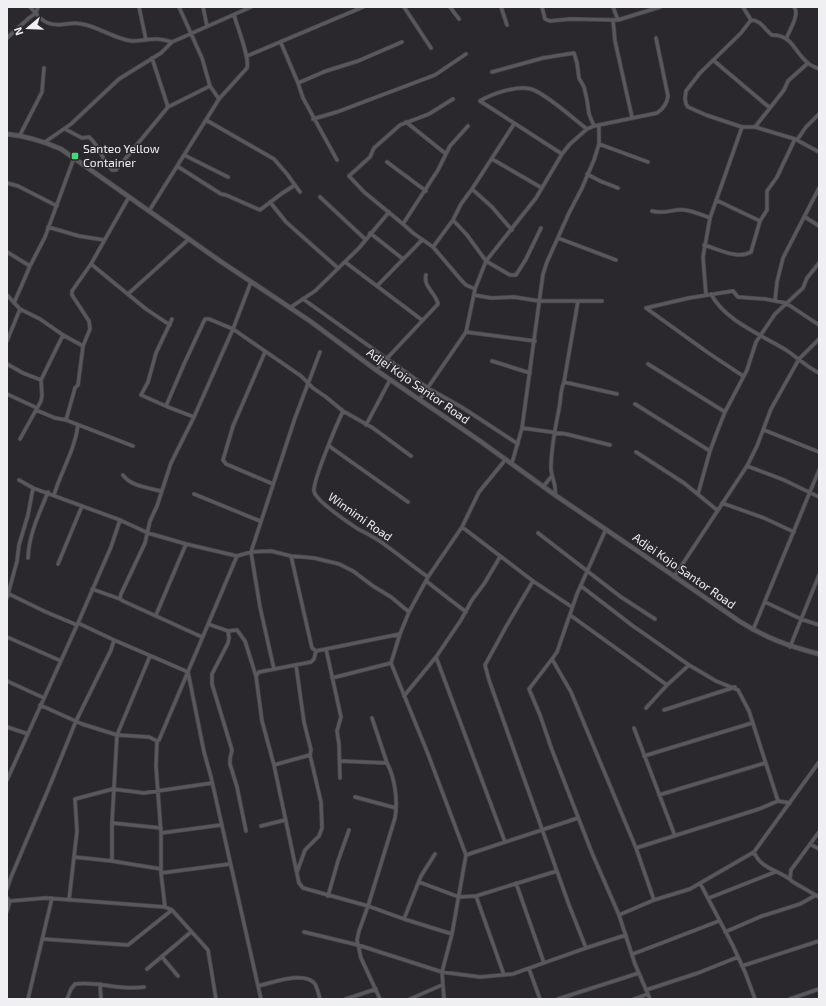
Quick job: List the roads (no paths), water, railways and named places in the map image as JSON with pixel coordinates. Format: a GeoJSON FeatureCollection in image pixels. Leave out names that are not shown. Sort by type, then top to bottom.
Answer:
{"type":"FeatureCollection","features":[{"type":"Feature","properties":{"kind":"street"},"geometry":{"type":"LineString","coordinates":[[30,7],[41,19],[55,25],[61,26],[80,23],[129,40],[156,39],[172,42]]}},
{"type":"Feature","properties":{"kind":"street"},"geometry":{"type":"LineString","coordinates":[[7,38],[36,13],[38,7]]}},
{"type":"Feature","properties":{"kind":"street"},"geometry":{"type":"LineString","coordinates":[[139,7],[146,40]]}},
{"type":"Feature","properties":{"kind":"street"},"geometry":{"type":"LineString","coordinates":[[179,7],[202,58],[210,86],[219,99]]}},
{"type":"Feature","properties":{"kind":"street"},"geometry":{"type":"LineString","coordinates":[[202,7],[207,26]]}},
{"type":"Feature","properties":{"kind":"street"},"geometry":{"type":"LineString","coordinates":[[242,7],[243,12]]}},
{"type":"Feature","properties":{"kind":"street"},"geometry":{"type":"LineString","coordinates":[[45,142],[65,128],[119,79],[152,58],[172,42],[243,12],[251,7]]}},
{"type":"Feature","properties":{"kind":"street"},"geometry":{"type":"LineString","coordinates":[[247,56],[281,43],[363,7]]}},
{"type":"Feature","properties":{"kind":"street"},"geometry":{"type":"LineString","coordinates":[[450,7],[458,20]]}},
{"type":"Feature","properties":{"kind":"street"},"geometry":{"type":"LineString","coordinates":[[501,7],[507,25]]}},
{"type":"Feature","properties":{"kind":"street"},"geometry":{"type":"LineString","coordinates":[[542,7],[545,18],[550,21],[570,19],[618,20],[660,7]]}},
{"type":"Feature","properties":{"kind":"street"},"geometry":{"type":"LineString","coordinates":[[613,7],[618,20]]}},
{"type":"Feature","properties":{"kind":"street"},"geometry":{"type":"LineString","coordinates":[[743,7],[750,20]]}},
{"type":"Feature","properties":{"kind":"street"},"geometry":{"type":"LineString","coordinates":[[787,37],[796,16],[794,7]]}},
{"type":"Feature","properties":{"kind":"street"},"geometry":{"type":"LineString","coordinates":[[406,8],[431,48]]}},
{"type":"Feature","properties":{"kind":"street"},"geometry":{"type":"LineString","coordinates":[[149,211],[219,99],[248,68],[247,56],[234,15]]}},
{"type":"Feature","properties":{"kind":"street"},"geometry":{"type":"LineString","coordinates":[[613,20],[615,41],[632,117]]}},
{"type":"Feature","properties":{"kind":"street"},"geometry":{"type":"LineString","coordinates":[[750,20],[755,20],[761,24],[772,35],[787,37],[808,63],[819,70]]}},
{"type":"Feature","properties":{"kind":"street"},"geometry":{"type":"LineString","coordinates":[[750,20],[741,33],[700,73],[686,91],[686,104],[688,107],[706,115],[742,127],[755,127],[796,140],[819,152]]}},
{"type":"Feature","properties":{"kind":"street"},"geometry":{"type":"LineString","coordinates":[[420,399],[466,332],[475,289],[486,261],[536,198],[562,154],[570,144],[587,129],[594,126],[657,112],[663,108],[667,101],[656,38]]}},
{"type":"Feature","properties":{"kind":"street"},"geometry":{"type":"LineString","coordinates":[[298,83],[326,71],[358,61],[402,42]]}},
{"type":"Feature","properties":{"kind":"street"},"geometry":{"type":"LineString","coordinates":[[281,43],[313,119],[337,160]]}},
{"type":"Feature","properties":{"kind":"street"},"geometry":{"type":"LineString","coordinates":[[492,72],[543,58],[574,53],[579,78],[584,87],[588,100],[589,114],[594,126]]}},
{"type":"Feature","properties":{"kind":"street"},"geometry":{"type":"LineString","coordinates":[[313,119],[337,112],[435,75],[466,54]]}},
{"type":"Feature","properties":{"kind":"street"},"geometry":{"type":"LineString","coordinates":[[152,58],[168,107]]}},
{"type":"Feature","properties":{"kind":"street"},"geometry":{"type":"LineString","coordinates":[[713,60],[770,108]]}},
{"type":"Feature","properties":{"kind":"street"},"geometry":{"type":"LineString","coordinates":[[755,127],[784,90],[788,82],[808,63]]}},
{"type":"Feature","properties":{"kind":"street"},"geometry":{"type":"LineString","coordinates":[[20,135],[42,92],[44,68]]}},
{"type":"Feature","properties":{"kind":"street"},"geometry":{"type":"LineString","coordinates":[[65,128],[82,138],[89,137],[94,141],[108,166],[112,170],[116,170],[168,107],[210,86]]}},
{"type":"Feature","properties":{"kind":"street"},"geometry":{"type":"LineString","coordinates":[[562,154],[480,102],[496,94],[511,90],[532,89],[587,129]]}},
{"type":"Feature","properties":{"kind":"street"},"geometry":{"type":"LineString","coordinates":[[453,99],[429,114],[400,125],[374,148],[370,157],[349,176],[364,192],[422,240],[433,247],[462,281],[466,285],[475,289]]}},
{"type":"Feature","properties":{"kind":"street"},"geometry":{"type":"LineString","coordinates":[[704,245],[733,254],[747,254],[751,252],[760,221],[768,210],[767,191],[777,177],[796,140],[819,114]]}},
{"type":"Feature","properties":{"kind":"street"},"geometry":{"type":"LineString","coordinates":[[206,120],[274,159],[300,192]]}},
{"type":"Feature","properties":{"kind":"street"},"geometry":{"type":"LineString","coordinates":[[406,122],[446,154]]}},
{"type":"Feature","properties":{"kind":"street"},"geometry":{"type":"LineString","coordinates":[[433,247],[453,220],[461,204],[514,124]]}},
{"type":"Feature","properties":{"kind":"street"},"geometry":{"type":"LineString","coordinates":[[512,464],[522,428],[543,274],[569,212],[582,188],[594,160],[599,144],[599,125]]}},
{"type":"Feature","properties":{"kind":"street"},"geometry":{"type":"LineString","coordinates":[[404,224],[426,191],[450,146],[468,126]]}},
{"type":"Feature","properties":{"kind":"street"},"geometry":{"type":"LineString","coordinates":[[706,295],[703,257],[704,245],[710,218],[742,127]]}},
{"type":"Feature","properties":{"kind":"street","name":"Adjei Kojo Santor Road"},"geometry":{"type":"LineString","coordinates":[[7,134],[20,135],[45,142],[61,149],[251,282],[291,307],[376,370],[506,459],[543,487],[753,630],[790,646],[819,654]]}},
{"type":"Feature","properties":{"kind":"street"},"geometry":{"type":"LineString","coordinates":[[599,144],[648,162]]}},
{"type":"Feature","properties":{"kind":"street"},"geometry":{"type":"LineString","coordinates":[[184,155],[228,177]]}},
{"type":"Feature","properties":{"kind":"street"},"geometry":{"type":"LineString","coordinates":[[14,303],[57,206],[74,158]]}},
{"type":"Feature","properties":{"kind":"street"},"geometry":{"type":"LineString","coordinates":[[492,159],[542,188]]}},
{"type":"Feature","properties":{"kind":"street"},"geometry":{"type":"LineString","coordinates":[[387,162],[426,191]]}},
{"type":"Feature","properties":{"kind":"street"},"geometry":{"type":"LineString","coordinates":[[177,166],[221,194],[260,210],[295,185]]}},
{"type":"Feature","properties":{"kind":"street"},"geometry":{"type":"LineString","coordinates":[[587,174],[618,188]]}},
{"type":"Feature","properties":{"kind":"street"},"geometry":{"type":"LineString","coordinates":[[7,183],[18,186],[57,206]]}},
{"type":"Feature","properties":{"kind":"street"},"geometry":{"type":"LineString","coordinates":[[776,301],[777,282],[783,258],[819,188]]}},
{"type":"Feature","properties":{"kind":"street"},"geometry":{"type":"LineString","coordinates":[[472,189],[492,207],[512,230]]}},
{"type":"Feature","properties":{"kind":"street"},"geometry":{"type":"LineString","coordinates":[[66,420],[75,388],[78,385],[83,346],[90,326],[89,321],[72,295],[72,291],[91,264],[129,197]]}},
{"type":"Feature","properties":{"kind":"street"},"geometry":{"type":"LineString","coordinates":[[320,197],[365,239]]}},
{"type":"Feature","properties":{"kind":"street"},"geometry":{"type":"LineString","coordinates":[[716,200],[760,221]]}},
{"type":"Feature","properties":{"kind":"street"},"geometry":{"type":"LineString","coordinates":[[270,202],[286,222],[338,268]]}},
{"type":"Feature","properties":{"kind":"street"},"geometry":{"type":"LineString","coordinates":[[652,211],[668,213],[676,210],[684,210],[710,218]]}},
{"type":"Feature","properties":{"kind":"street"},"geometry":{"type":"LineString","coordinates":[[291,307],[315,291],[358,248],[389,212]]}},
{"type":"Feature","properties":{"kind":"street"},"geometry":{"type":"LineString","coordinates":[[805,216],[819,226]]}},
{"type":"Feature","properties":{"kind":"street"},"geometry":{"type":"LineString","coordinates":[[453,220],[467,235],[486,261],[510,275],[516,275],[526,259],[541,228]]}},
{"type":"Feature","properties":{"kind":"street"},"geometry":{"type":"LineString","coordinates":[[48,227],[79,236],[104,240]]}},
{"type":"Feature","properties":{"kind":"street"},"geometry":{"type":"LineString","coordinates":[[370,233],[403,259]]}},
{"type":"Feature","properties":{"kind":"street"},"geometry":{"type":"LineString","coordinates":[[558,238],[616,260]]}},
{"type":"Feature","properties":{"kind":"street"},"geometry":{"type":"LineString","coordinates":[[128,294],[189,239]]}},
{"type":"Feature","properties":{"kind":"street"},"geometry":{"type":"LineString","coordinates":[[377,286],[422,240]]}},
{"type":"Feature","properties":{"kind":"street"},"geometry":{"type":"LineString","coordinates":[[7,252],[30,266]]}},
{"type":"Feature","properties":{"kind":"street"},"geometry":{"type":"LineString","coordinates":[[344,262],[422,320]]}},
{"type":"Feature","properties":{"kind":"street"},"geometry":{"type":"LineString","coordinates":[[698,494],[710,451],[725,412],[746,370],[760,336],[769,321],[803,288],[807,278],[819,263]]}},
{"type":"Feature","properties":{"kind":"street"},"geometry":{"type":"LineString","coordinates":[[91,264],[146,309],[170,325]]}},
{"type":"Feature","properties":{"kind":"street"},"geometry":{"type":"LineString","coordinates":[[376,370],[438,304],[426,283],[426,275]]}},
{"type":"Feature","properties":{"kind":"street"},"geometry":{"type":"LineString","coordinates":[[120,599],[145,542],[150,521],[157,506],[174,456],[194,416],[233,329],[251,282]]}},
{"type":"Feature","properties":{"kind":"street"},"geometry":{"type":"LineString","coordinates":[[743,376],[646,308],[711,294],[733,291],[738,297],[765,299],[786,303],[819,325]]}},
{"type":"Feature","properties":{"kind":"street"},"geometry":{"type":"LineString","coordinates":[[711,294],[716,303],[733,318],[819,373]]}},
{"type":"Feature","properties":{"kind":"street"},"geometry":{"type":"LineString","coordinates":[[7,295],[20,309],[40,319],[63,335],[83,346]]}},
{"type":"Feature","properties":{"kind":"street"},"geometry":{"type":"LineString","coordinates":[[474,295],[491,298],[514,297],[539,301],[602,301]]}},
{"type":"Feature","properties":{"kind":"street"},"geometry":{"type":"LineString","coordinates":[[303,299],[388,358],[428,388],[463,408],[518,444]]}},
{"type":"Feature","properties":{"kind":"street"},"geometry":{"type":"LineString","coordinates":[[555,495],[556,486],[551,477],[554,432],[578,301]]}},
{"type":"Feature","properties":{"kind":"street"},"geometry":{"type":"LineString","coordinates":[[7,341],[20,309]]}},
{"type":"Feature","properties":{"kind":"street"},"geometry":{"type":"LineString","coordinates":[[172,319],[156,353],[148,382],[141,395],[194,416]]}},
{"type":"Feature","properties":{"kind":"street"},"geometry":{"type":"LineString","coordinates":[[166,406],[182,367],[205,319],[209,319],[233,329],[301,376],[343,411],[411,456]]}},
{"type":"Feature","properties":{"kind":"street"},"geometry":{"type":"LineString","coordinates":[[466,332],[535,341]]}},
{"type":"Feature","properties":{"kind":"street"},"geometry":{"type":"LineString","coordinates":[[20,439],[37,409],[42,394],[41,380],[63,335]]}},
{"type":"Feature","properties":{"kind":"street"},"geometry":{"type":"LineString","coordinates":[[674,577],[747,466],[764,430],[771,409],[799,359],[819,339]]}},
{"type":"Feature","properties":{"kind":"street"},"geometry":{"type":"LineString","coordinates":[[265,352],[233,426],[223,460],[226,464],[273,484]]}},
{"type":"Feature","properties":{"kind":"street"},"geometry":{"type":"LineString","coordinates":[[274,668],[260,607],[251,552],[294,418],[320,352]]}},
{"type":"Feature","properties":{"kind":"street"},"geometry":{"type":"LineString","coordinates":[[492,361],[530,373]]}},
{"type":"Feature","properties":{"kind":"street"},"geometry":{"type":"LineString","coordinates":[[7,364],[31,377],[41,380]]}},
{"type":"Feature","properties":{"kind":"street"},"geometry":{"type":"LineString","coordinates":[[648,364],[725,412]]}},
{"type":"Feature","properties":{"kind":"street"},"geometry":{"type":"LineString","coordinates":[[366,425],[390,380]]}},
{"type":"Feature","properties":{"kind":"street"},"geometry":{"type":"LineString","coordinates":[[564,382],[617,394]]}},
{"type":"Feature","properties":{"kind":"street"},"geometry":{"type":"LineString","coordinates":[[7,394],[55,418],[78,424],[132,446]]}},
{"type":"Feature","properties":{"kind":"street"},"geometry":{"type":"LineString","coordinates":[[635,404],[710,451]]}},
{"type":"Feature","properties":{"kind":"street","name":"Winnimi Road"},"geometry":{"type":"LineString","coordinates":[[343,411],[314,489],[316,496],[353,526],[376,538],[428,577]]}},
{"type":"Feature","properties":{"kind":"street"},"geometry":{"type":"LineString","coordinates":[[54,495],[57,484],[74,448],[78,424]]}},
{"type":"Feature","properties":{"kind":"street"},"geometry":{"type":"LineString","coordinates":[[522,428],[572,435],[610,445]]}},
{"type":"Feature","properties":{"kind":"street"},"geometry":{"type":"LineString","coordinates":[[764,430],[819,452]]}},
{"type":"Feature","properties":{"kind":"street"},"geometry":{"type":"LineString","coordinates":[[329,446],[408,502]]}},
{"type":"Feature","properties":{"kind":"street"},"geometry":{"type":"LineString","coordinates":[[636,452],[698,494],[718,510]]}},
{"type":"Feature","properties":{"kind":"street"},"geometry":{"type":"LineString","coordinates":[[444,999],[442,972],[452,934],[466,855],[428,754],[391,663],[400,634],[428,577],[462,527],[479,492],[506,459]]}},
{"type":"Feature","properties":{"kind":"street"},"geometry":{"type":"LineString","coordinates":[[747,466],[784,480],[810,494],[819,497]]}},
{"type":"Feature","properties":{"kind":"street"},"geometry":{"type":"LineString","coordinates":[[753,630],[819,470]]}},
{"type":"Feature","properties":{"kind":"street"},"geometry":{"type":"LineString","coordinates":[[123,474],[126,480],[131,483],[161,491]]}},
{"type":"Feature","properties":{"kind":"street"},"geometry":{"type":"LineString","coordinates":[[543,487],[551,477]]}},
{"type":"Feature","properties":{"kind":"street"},"geometry":{"type":"LineString","coordinates":[[19,480],[33,488],[48,492],[120,520],[148,533],[186,544],[237,556],[251,552],[270,551],[291,556],[314,558],[339,564],[391,597],[410,612]]}},
{"type":"Feature","properties":{"kind":"street"},"geometry":{"type":"LineString","coordinates":[[7,598],[18,561],[19,545],[28,515],[33,488]]}},
{"type":"Feature","properties":{"kind":"street"},"geometry":{"type":"LineString","coordinates":[[28,558],[28,546],[34,526],[48,492]]}},
{"type":"Feature","properties":{"kind":"street"},"geometry":{"type":"LineString","coordinates":[[194,494],[260,522]]}},
{"type":"Feature","properties":{"kind":"street"},"geometry":{"type":"LineString","coordinates":[[722,503],[764,518],[794,532]]}},
{"type":"Feature","properties":{"kind":"street"},"geometry":{"type":"LineString","coordinates":[[58,564],[82,506]]}},
{"type":"Feature","properties":{"kind":"street"},"geometry":{"type":"LineString","coordinates":[[7,780],[9,769],[28,734],[111,547],[120,520]]}},
{"type":"Feature","properties":{"kind":"street"},"geometry":{"type":"LineString","coordinates":[[462,527],[500,557],[572,607]]}},
{"type":"Feature","properties":{"kind":"street"},"geometry":{"type":"LineString","coordinates":[[606,530],[572,607],[557,652],[529,689],[578,818],[619,915],[650,999]]}},
{"type":"Feature","properties":{"kind":"street"},"geometry":{"type":"LineString","coordinates":[[538,534],[621,597],[655,619]]}},
{"type":"Feature","properties":{"kind":"street"},"geometry":{"type":"LineString","coordinates":[[156,615],[186,544]]}},
{"type":"Feature","properties":{"kind":"street"},"geometry":{"type":"LineString","coordinates":[[166,907],[161,874],[162,833],[156,766],[157,741],[159,740],[237,556]]}},
{"type":"Feature","properties":{"kind":"street"},"geometry":{"type":"LineString","coordinates":[[291,556],[311,645],[316,651]]}},
{"type":"Feature","properties":{"kind":"street"},"geometry":{"type":"LineString","coordinates":[[404,696],[436,658],[500,557]]}},
{"type":"Feature","properties":{"kind":"street"},"geometry":{"type":"LineString","coordinates":[[790,646],[819,575]]}},
{"type":"Feature","properties":{"kind":"street"},"geometry":{"type":"LineString","coordinates":[[426,581],[466,612]]}},
{"type":"Feature","properties":{"kind":"street"},"geometry":{"type":"LineString","coordinates":[[533,581],[485,666],[557,871],[586,948]]}},
{"type":"Feature","properties":{"kind":"street"},"geometry":{"type":"LineString","coordinates":[[581,586],[633,626],[689,665],[716,681],[740,691],[778,800]]}},
{"type":"Feature","properties":{"kind":"street"},"geometry":{"type":"LineString","coordinates":[[92,589],[120,599],[202,637]]}},
{"type":"Feature","properties":{"kind":"street"},"geometry":{"type":"LineString","coordinates":[[9,594],[46,612],[188,672]]}},
{"type":"Feature","properties":{"kind":"street"},"geometry":{"type":"LineString","coordinates":[[765,602],[801,619],[819,625]]}},
{"type":"Feature","properties":{"kind":"street"},"geometry":{"type":"LineString","coordinates":[[570,615],[667,685]]}},
{"type":"Feature","properties":{"kind":"street"},"geometry":{"type":"LineString","coordinates":[[208,624],[228,631],[237,630],[244,641],[256,676],[262,721],[274,765],[299,883],[303,888],[368,906],[452,934]]}},
{"type":"Feature","properties":{"kind":"street"},"geometry":{"type":"LineString","coordinates":[[228,631],[228,643],[212,674],[212,684],[232,750],[230,764],[246,831]]}},
{"type":"Feature","properties":{"kind":"street"},"geometry":{"type":"LineString","coordinates":[[316,651],[400,634]]}},
{"type":"Feature","properties":{"kind":"street"},"geometry":{"type":"LineString","coordinates":[[7,637],[60,661]]}},
{"type":"Feature","properties":{"kind":"street"},"geometry":{"type":"LineString","coordinates":[[7,889],[76,720],[111,650],[114,640]]}},
{"type":"Feature","properties":{"kind":"street"},"geometry":{"type":"LineString","coordinates":[[326,649],[341,717],[337,731],[340,778]]}},
{"type":"Feature","properties":{"kind":"street"},"geometry":{"type":"LineString","coordinates":[[256,676],[259,672],[274,668],[311,662],[314,659],[316,651]]}},
{"type":"Feature","properties":{"kind":"street"},"geometry":{"type":"LineString","coordinates":[[112,861],[113,789],[117,734],[150,656]]}},
{"type":"Feature","properties":{"kind":"street"},"geometry":{"type":"LineString","coordinates":[[436,658],[505,842]]}},
{"type":"Feature","properties":{"kind":"street"},"geometry":{"type":"LineString","coordinates":[[552,660],[571,692],[636,848],[654,900]]}},
{"type":"Feature","properties":{"kind":"street"},"geometry":{"type":"LineString","coordinates":[[332,678],[391,663]]}},
{"type":"Feature","properties":{"kind":"street"},"geometry":{"type":"LineString","coordinates":[[296,665],[304,722],[311,750],[310,755],[321,802],[322,828],[319,836],[305,850],[296,873]]}},
{"type":"Feature","properties":{"kind":"street"},"geometry":{"type":"LineString","coordinates":[[646,708],[667,685],[689,665]]}},
{"type":"Feature","properties":{"kind":"street"},"geometry":{"type":"LineString","coordinates":[[188,672],[204,752],[261,999]]}},
{"type":"Feature","properties":{"kind":"street"},"geometry":{"type":"LineString","coordinates":[[7,682],[44,698]]}},
{"type":"Feature","properties":{"kind":"street"},"geometry":{"type":"LineString","coordinates":[[664,710],[735,688]]}},
{"type":"Feature","properties":{"kind":"street"},"geometry":{"type":"LineString","coordinates":[[40,705],[82,724],[117,734],[149,737],[157,741]]}},
{"type":"Feature","properties":{"kind":"street"},"geometry":{"type":"LineString","coordinates":[[372,718],[392,774],[396,808],[395,818],[356,940],[361,958],[380,999]]}},
{"type":"Feature","properties":{"kind":"street"},"geometry":{"type":"LineString","coordinates":[[644,756],[752,723]]}},
{"type":"Feature","properties":{"kind":"street"},"geometry":{"type":"LineString","coordinates":[[7,727],[28,734]]}},
{"type":"Feature","properties":{"kind":"street"},"geometry":{"type":"LineString","coordinates":[[634,728],[675,836]]}},
{"type":"Feature","properties":{"kind":"street"},"geometry":{"type":"LineString","coordinates":[[274,765],[310,755]]}},
{"type":"Feature","properties":{"kind":"street"},"geometry":{"type":"LineString","coordinates":[[340,761],[387,763]]}},
{"type":"Feature","properties":{"kind":"street"},"geometry":{"type":"LineString","coordinates":[[619,915],[654,900],[690,889],[754,852],[819,762]]}},
{"type":"Feature","properties":{"kind":"street"},"geometry":{"type":"LineString","coordinates":[[659,795],[765,763]]}},
{"type":"Feature","properties":{"kind":"street"},"geometry":{"type":"LineString","coordinates":[[69,900],[77,831],[75,799],[113,789],[144,793],[212,783]]}},
{"type":"Feature","properties":{"kind":"street"},"geometry":{"type":"LineString","coordinates":[[355,797],[396,808]]}},
{"type":"Feature","properties":{"kind":"street"},"geometry":{"type":"LineString","coordinates":[[636,848],[759,809],[778,800],[790,803]]}},
{"type":"Feature","properties":{"kind":"street"},"geometry":{"type":"LineString","coordinates":[[466,855],[578,818]]}},
{"type":"Feature","properties":{"kind":"street"},"geometry":{"type":"LineString","coordinates":[[261,826],[285,820]]}},
{"type":"Feature","properties":{"kind":"street"},"geometry":{"type":"LineString","coordinates":[[112,823],[161,828]]}},
{"type":"Feature","properties":{"kind":"street"},"geometry":{"type":"LineString","coordinates":[[162,833],[221,825]]}},
{"type":"Feature","properties":{"kind":"street"},"geometry":{"type":"LineString","coordinates":[[328,896],[349,830]]}},
{"type":"Feature","properties":{"kind":"street"},"geometry":{"type":"LineString","coordinates":[[790,878],[792,870],[819,832]]}},
{"type":"Feature","properties":{"kind":"street"},"geometry":{"type":"LineString","coordinates":[[810,844],[819,849]]}},
{"type":"Feature","properties":{"kind":"street"},"geometry":{"type":"LineString","coordinates":[[754,852],[761,863],[775,872],[790,878],[793,882],[818,896]]}},
{"type":"Feature","properties":{"kind":"street"},"geometry":{"type":"LineString","coordinates":[[404,919],[419,882],[435,854]]}},
{"type":"Feature","properties":{"kind":"street"},"geometry":{"type":"LineString","coordinates":[[74,857],[112,861],[161,869]]}},
{"type":"Feature","properties":{"kind":"street"},"geometry":{"type":"LineString","coordinates":[[161,874],[230,864]]}},
{"type":"Feature","properties":{"kind":"street"},"geometry":{"type":"LineString","coordinates":[[419,882],[459,896],[476,896],[557,871]]}},
{"type":"Feature","properties":{"kind":"street"},"geometry":{"type":"LineString","coordinates":[[709,898],[775,872]]}},
{"type":"Feature","properties":{"kind":"street"},"geometry":{"type":"LineString","coordinates":[[516,883],[544,963]]}},
{"type":"Feature","properties":{"kind":"street"},"geometry":{"type":"LineString","coordinates":[[700,883],[738,957],[755,999]]}},
{"type":"Feature","properties":{"kind":"street"},"geometry":{"type":"LineString","coordinates":[[476,896],[504,975]]}},
{"type":"Feature","properties":{"kind":"street"},"geometry":{"type":"LineString","coordinates":[[725,932],[762,916],[800,904],[818,896]]}},
{"type":"Feature","properties":{"kind":"street"},"geometry":{"type":"LineString","coordinates":[[28,999],[52,898]]}},
{"type":"Feature","properties":{"kind":"street"},"geometry":{"type":"LineString","coordinates":[[7,912],[8,900],[52,898],[166,907],[172,910],[208,950],[216,999]]}},
{"type":"Feature","properties":{"kind":"street"},"geometry":{"type":"LineString","coordinates":[[42,939],[128,945],[172,910]]}},
{"type":"Feature","properties":{"kind":"street"},"geometry":{"type":"LineString","coordinates":[[633,954],[719,921]]}},
{"type":"Feature","properties":{"kind":"street"},"geometry":{"type":"LineString","coordinates":[[147,970],[191,932]]}},
{"type":"Feature","properties":{"kind":"street"},"geometry":{"type":"LineString","coordinates":[[304,932],[358,945],[442,972],[480,977],[504,975],[528,969],[626,935]]}},
{"type":"Feature","properties":{"kind":"street"},"geometry":{"type":"LineString","coordinates":[[742,966],[819,941]]}},
{"type":"Feature","properties":{"kind":"street"},"geometry":{"type":"LineString","coordinates":[[162,957],[178,976]]}},
{"type":"Feature","properties":{"kind":"street"},"geometry":{"type":"LineString","coordinates":[[646,990],[698,973],[738,957]]}},
{"type":"Feature","properties":{"kind":"street"},"geometry":{"type":"LineString","coordinates":[[528,969],[540,999]]}},
{"type":"Feature","properties":{"kind":"street"},"geometry":{"type":"LineString","coordinates":[[558,999],[639,972]]}},
{"type":"Feature","properties":{"kind":"street"},"geometry":{"type":"LineString","coordinates":[[258,986],[294,977],[306,978],[314,984],[320,999]]}},
{"type":"Feature","properties":{"kind":"street"},"geometry":{"type":"LineString","coordinates":[[68,999],[71,988],[75,984],[100,984],[132,989],[144,987]]}},
{"type":"Feature","properties":{"kind":"street"},"geometry":{"type":"LineString","coordinates":[[100,984],[101,999]]}},
{"type":"Feature","properties":{"kind":"street"},"geometry":{"type":"LineString","coordinates":[[410,999],[442,985]]}},
{"type":"Feature","properties":{"kind":"street"},"geometry":{"type":"LineString","coordinates":[[346,999],[376,989]]}},
{"type":"Feature","properties":{"kind":"street"},"geometry":{"type":"LineString","coordinates":[[790,999],[819,989]]}},
{"type":"Feature","properties":{"kind":"street"},"geometry":{"type":"LineString","coordinates":[[634,999],[648,994]]}},
{"type":"Feature","properties":{"kind":"place","name":"Santeo Yellow Container"},"geometry":{"type":"Point","coordinates":[75,156]}}]}
